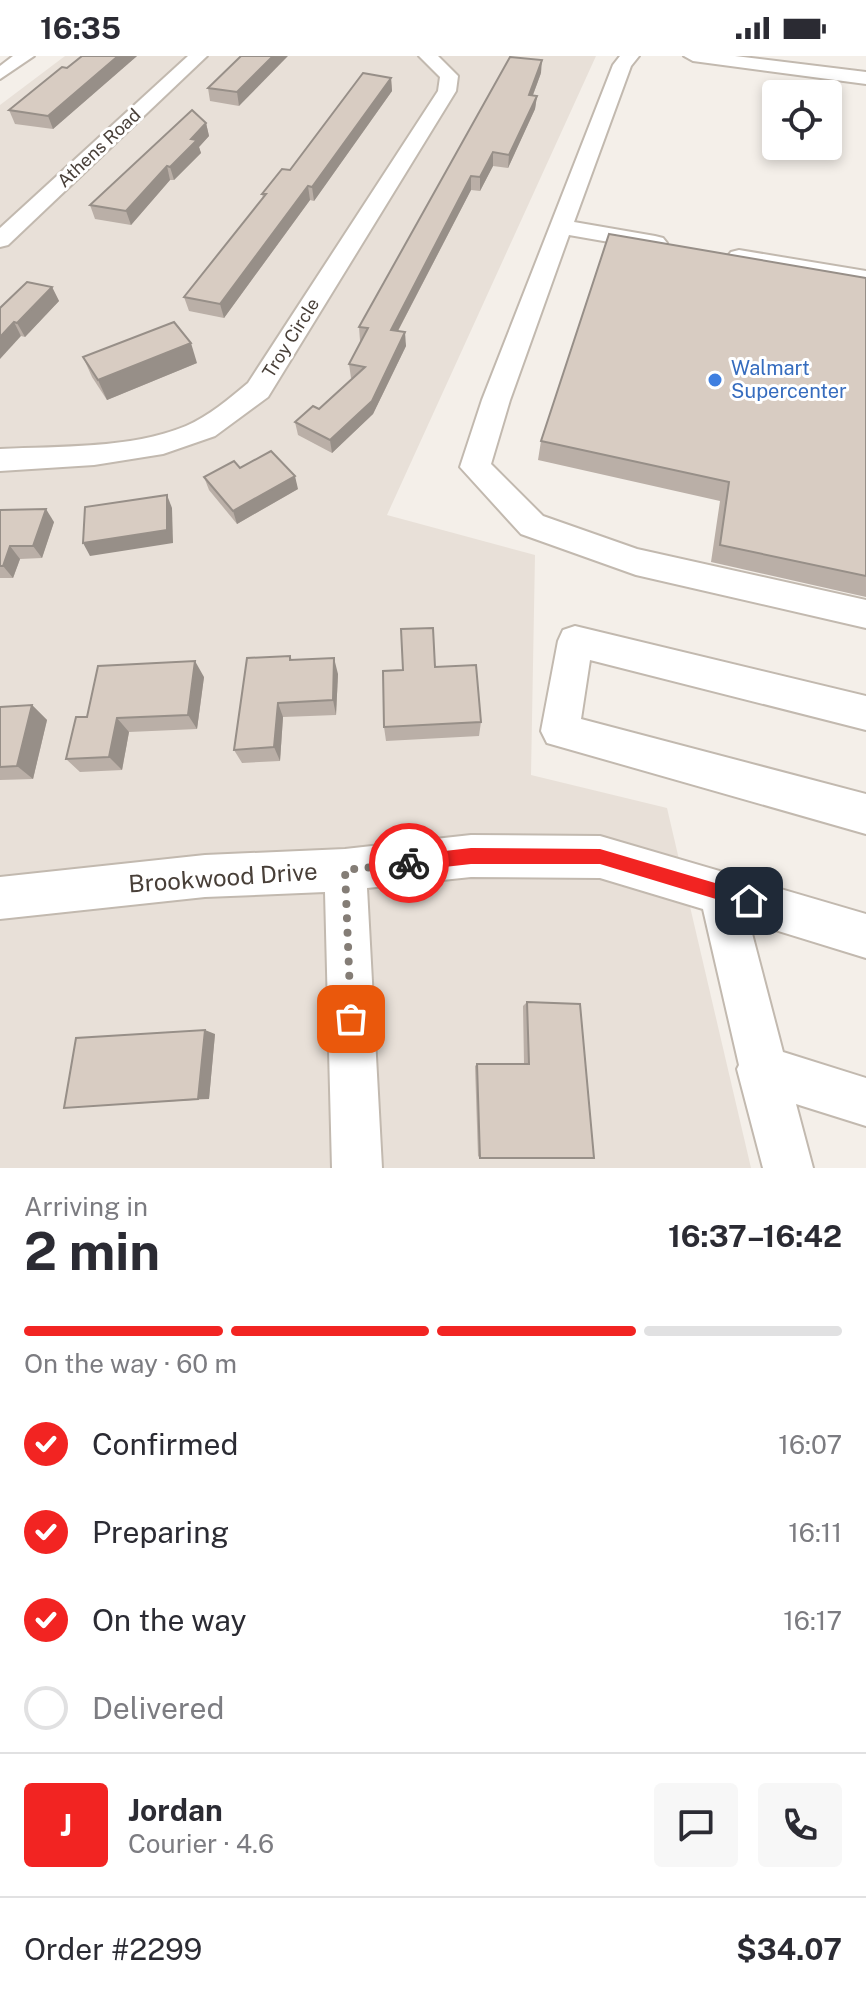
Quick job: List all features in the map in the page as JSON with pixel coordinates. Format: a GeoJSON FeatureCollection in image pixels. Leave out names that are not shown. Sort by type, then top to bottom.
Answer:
{"type":"FeatureCollection","features":[{"type":"Feature","properties":{"kind":"street"},"geometry":{"type":"LineString","coordinates":[[0,74],[25,56]]}},
{"type":"Feature","properties":{"kind":"street","name":"Athens Road"},"geometry":{"type":"LineString","coordinates":[[0,240],[198,56]]}},
{"type":"Feature","properties":{"kind":"street","name":"Troy Circle"},"geometry":{"type":"LineString","coordinates":[[0,460],[110,453],[187,437],[223,418],[258,390],[447,91],[449,76],[428,56]]}},
{"type":"Feature","properties":{"kind":"street"},"geometry":{"type":"LineString","coordinates":[[630,56],[622,65],[496,400],[475,467],[532,525],[636,562],[866,614]]}},
{"type":"Feature","properties":{"kind":"street"},"geometry":{"type":"LineString","coordinates":[[693,56],[866,78]]}},
{"type":"Feature","properties":{"kind":"street"},"geometry":{"type":"LineString","coordinates":[[561,227],[673,246]]}},
{"type":"Feature","properties":{"kind":"street"},"geometry":{"type":"LineString","coordinates":[[715,253],[866,278]]}},
{"type":"Feature","properties":{"kind":"street"},"geometry":{"type":"LineString","coordinates":[[866,713],[575,641],[560,731],[866,814]]}},
{"type":"Feature","properties":{"kind":"street","name":"Brookwood Drive"},"geometry":{"type":"LineString","coordinates":[[0,898],[205,876],[345,870],[471,856],[600,857],[866,936]]}},
{"type":"Feature","properties":{"kind":"street"},"geometry":{"type":"LineString","coordinates":[[345,870],[357,1168]]}},
{"type":"Feature","properties":{"kind":"street"},"geometry":{"type":"LineString","coordinates":[[720,892],[761,1069],[788,1168]]}},
{"type":"Feature","properties":{"kind":"street"},"geometry":{"type":"LineString","coordinates":[[761,1069],[866,1102]]}},
{"type":"Feature","properties":{"kind":"shaded area"},"geometry":{"type":"Polygon","coordinates":[[[65,56],[596,56],[387,515],[535,555],[531,775],[667,808],[751,1168],[0,1168],[0,105],[65,56]]]}},
{"type":"Feature","properties":{"kind":"building"},"geometry":{"type":"Polygon","coordinates":[[[82,56],[118,56],[48,116],[9,110],[62,67],[67,68],[82,56]]]}},
{"type":"Feature","properties":{"kind":"building"},"geometry":{"type":"Polygon","coordinates":[[[241,56],[273,56],[237,92],[208,88],[241,56]]]}},
{"type":"Feature","properties":{"kind":"building"},"geometry":{"type":"Polygon","coordinates":[[[510,57],[542,60],[529,95],[537,96],[509,155],[493,152],[480,177],[471,176],[391,330],[405,332],[372,401],[330,440],[295,422],[313,406],[319,409],[365,367],[349,364],[368,328],[359,327],[510,57]]]}},
{"type":"Feature","properties":{"kind":"building"},"geometry":{"type":"Polygon","coordinates":[[[363,73],[391,78],[312,187],[308,186],[220,304],[184,297],[266,194],[262,194],[282,169],[290,170],[363,73]]]}},
{"type":"Feature","properties":{"kind":"building"},"geometry":{"type":"Polygon","coordinates":[[[192,110],[206,123],[191,139],[197,140],[170,167],[167,166],[126,211],[90,205],[192,110]]]}},
{"type":"Feature","properties":{"kind":"building","name":"Walmart Supercenter"},"geometry":{"type":"Polygon","coordinates":[[[609,234],[866,278],[866,576],[720,545],[729,482],[541,441],[609,234]]]}},
{"type":"Feature","properties":{"kind":"building"},"geometry":{"type":"Polygon","coordinates":[[[27,282],[52,287],[0,337],[0,308],[27,282]]]}},
{"type":"Feature","properties":{"kind":"building"},"geometry":{"type":"Polygon","coordinates":[[[174,322],[191,343],[98,380],[83,357],[174,322]]]}},
{"type":"Feature","properties":{"kind":"building"},"geometry":{"type":"Polygon","coordinates":[[[271,451],[295,476],[233,511],[204,477],[234,461],[240,468],[271,451]]]}},
{"type":"Feature","properties":{"kind":"building"},"geometry":{"type":"Polygon","coordinates":[[[167,495],[167,530],[83,543],[85,507],[167,495]]]}},
{"type":"Feature","properties":{"kind":"building"},"geometry":{"type":"Polygon","coordinates":[[[46,509],[33,546],[10,546],[3,566],[0,566],[0,510],[46,509]]]}},
{"type":"Feature","properties":{"kind":"building"},"geometry":{"type":"Polygon","coordinates":[[[433,628],[435,667],[476,665],[481,722],[384,727],[383,671],[403,670],[401,629],[433,628]]]}},
{"type":"Feature","properties":{"kind":"building"},"geometry":{"type":"Polygon","coordinates":[[[290,656],[290,660],[334,658],[333,700],[278,703],[274,747],[234,750],[247,658],[290,656]]]}},
{"type":"Feature","properties":{"kind":"building"},"geometry":{"type":"Polygon","coordinates":[[[195,661],[188,715],[117,718],[109,757],[66,759],[76,717],[87,717],[98,666],[195,661]]]}},
{"type":"Feature","properties":{"kind":"building"},"geometry":{"type":"Polygon","coordinates":[[[32,705],[17,766],[0,767],[0,707],[32,705]]]}},
{"type":"Feature","properties":{"kind":"building"},"geometry":{"type":"Polygon","coordinates":[[[527,1002],[580,1004],[594,1158],[480,1158],[477,1064],[529,1064],[527,1002]]]}},
{"type":"Feature","properties":{"kind":"building"},"geometry":{"type":"Polygon","coordinates":[[[205,1030],[198,1099],[64,1108],[76,1038],[205,1030]]]}},
{"type":"Feature","properties":{"kind":"way so far"},"geometry":{"type":"LineString","coordinates":[[351,1019],[345,870],[409,863]]}},
{"type":"Feature","properties":{"kind":"place","name":"Walmart Supercenter"},"geometry":{"type":"Point","coordinates":[715,380]}},
{"type":"Feature","properties":{"kind":"route"},"geometry":{"type":"LineString","coordinates":[[409,863],[471,856],[600,857],[749,901]]}}]}
